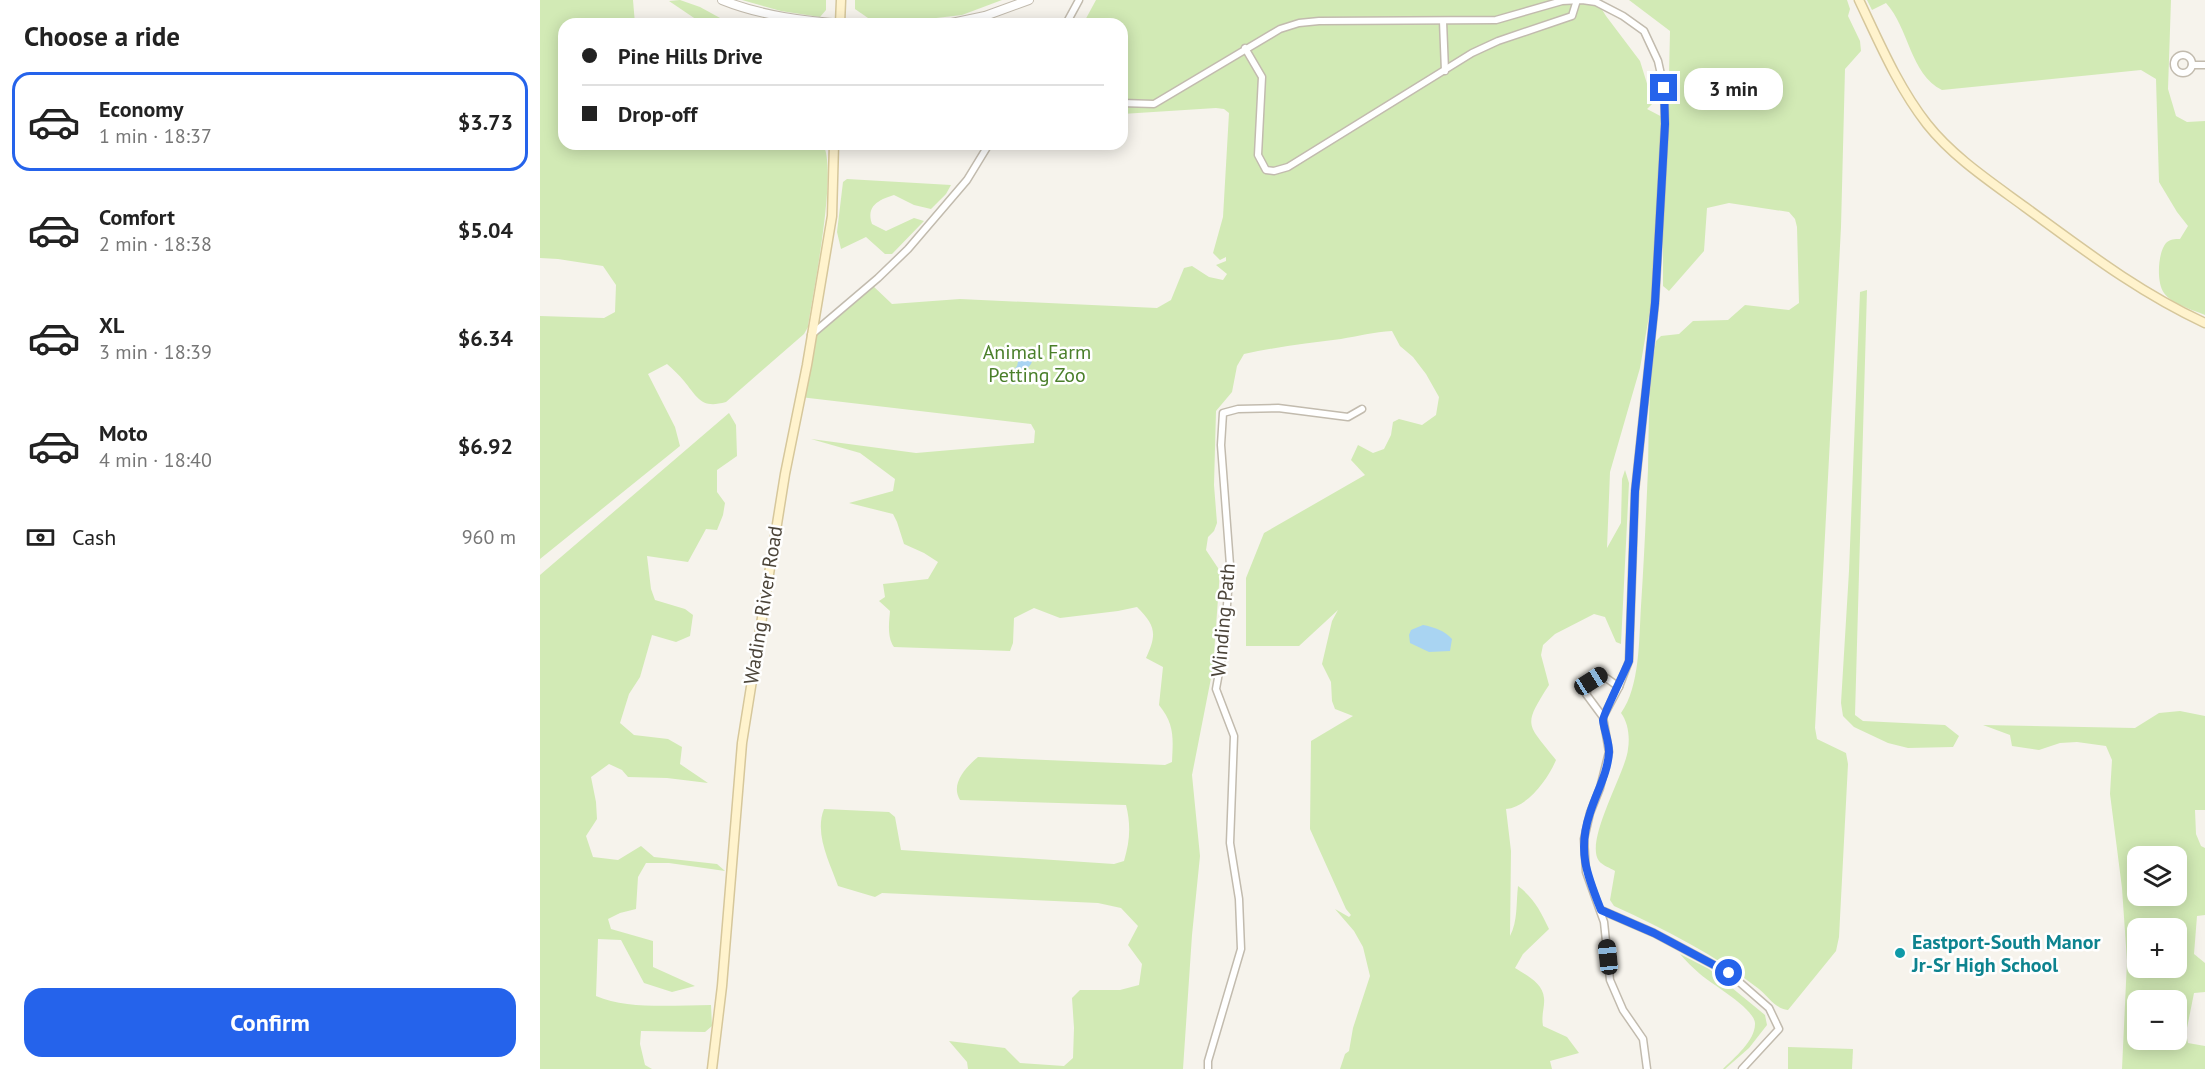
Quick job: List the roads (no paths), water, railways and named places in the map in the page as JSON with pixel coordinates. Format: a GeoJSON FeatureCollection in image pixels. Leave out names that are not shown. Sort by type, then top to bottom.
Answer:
{"type":"FeatureCollection","features":[{"type":"Feature","properties":{"kind":"main road"},"geometry":{"type":"LineString","coordinates":[[840,18],[841,0]]}},
{"type":"Feature","properties":{"kind":"main road"},"geometry":{"type":"LineString","coordinates":[[1859,0],[1902,85],[1927,124],[1948,147],[2115,273],[2168,305],[2205,323]]}},
{"type":"Feature","properties":{"kind":"main road","name":"Wading River Road"},"geometry":{"type":"LineString","coordinates":[[712,1069],[722,986],[742,743],[785,474],[807,365],[810,335],[832,216],[834,150]]}},
{"type":"Feature","properties":{"kind":"street"},"geometry":{"type":"LineString","coordinates":[[722,0],[749,10],[791,18]]}},
{"type":"Feature","properties":{"kind":"street"},"geometry":{"type":"LineString","coordinates":[[976,18],[1029,0]]}},
{"type":"Feature","properties":{"kind":"street"},"geometry":{"type":"LineString","coordinates":[[1069,18],[1078,0]]}},
{"type":"Feature","properties":{"kind":"street"},"geometry":{"type":"LineString","coordinates":[[1245,48],[1262,77],[1258,155],[1266,170],[1274,171],[1288,167],[1472,53],[1498,41],[1572,16],[1577,0]]}},
{"type":"Feature","properties":{"kind":"street"},"geometry":{"type":"LineString","coordinates":[[1128,104],[1154,104],[1245,48],[1280,29],[1299,23],[1496,20],[1562,1],[1577,0],[1596,2],[1623,16],[1644,31],[1658,61],[1664,88],[1665,124],[1655,303],[1635,491],[1629,661],[1619,687],[1603,717]]}},
{"type":"Feature","properties":{"kind":"street"},"geometry":{"type":"LineString","coordinates":[[1443,21],[1445,71]]}},
{"type":"Feature","properties":{"kind":"street"},"geometry":{"type":"LineString","coordinates":[[2192,65],[2205,65]]}},
{"type":"Feature","properties":{"kind":"street"},"geometry":{"type":"LineString","coordinates":[[810,335],[878,278],[908,249],[967,180],[985,150]]}},
{"type":"Feature","properties":{"kind":"street","name":"Winding Path"},"geometry":{"type":"LineString","coordinates":[[1208,1069],[1208,1060],[1241,949],[1239,899],[1230,843],[1234,736],[1216,689],[1224,645],[1230,565],[1221,445],[1222,413],[1238,409],[1278,408],[1348,417],[1362,409]]}},
{"type":"Feature","properties":{"kind":"street"},"geometry":{"type":"LineString","coordinates":[[1619,687],[1602,675],[1591,681],[1587,694],[1603,717],[1609,752],[1584,839],[1586,872],[1601,910],[1610,980],[1623,1010],[1643,1039],[1647,1069]]}},
{"type":"Feature","properties":{"kind":"street"},"geometry":{"type":"LineString","coordinates":[[1601,910],[1654,933],[1729,973],[1769,1008],[1779,1029],[1742,1069]]}},
{"type":"Feature","properties":{"kind":"water"},"geometry":{"type":"Polygon","coordinates":[[[1020,353],[1032,356],[1032,361],[1024,370],[1021,381],[1014,385],[1009,382],[1009,375],[1017,366],[1020,353]]]}},
{"type":"Feature","properties":{"kind":"water"},"geometry":{"type":"Polygon","coordinates":[[[1423,625],[1449,636],[1452,639],[1450,651],[1429,652],[1410,643],[1411,630],[1423,625]]]}},
{"type":"Feature","properties":{"kind":"place","name":"Eastport-South Manor Jr-Sr High School"},"geometry":{"type":"Point","coordinates":[1900,953]}},
{"type":"Feature","properties":{"kind":"park label","name":"Animal Farm Petting Zoo"},"geometry":{"type":"Point","coordinates":[1037,364]}}]}
